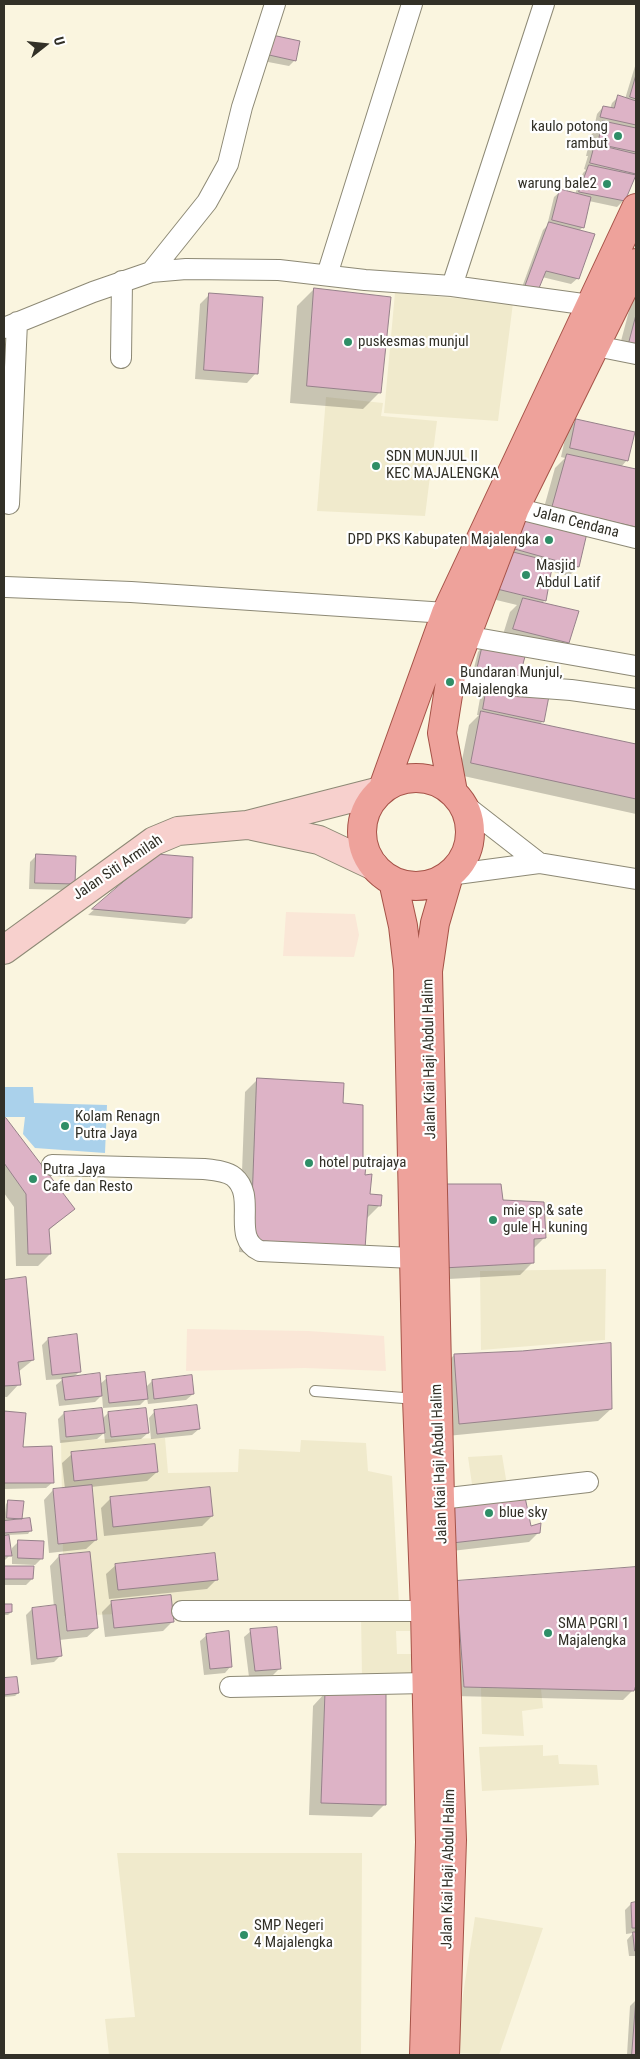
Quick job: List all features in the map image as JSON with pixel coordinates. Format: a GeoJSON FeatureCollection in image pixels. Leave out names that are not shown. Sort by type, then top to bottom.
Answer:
{"type":"FeatureCollection","features":[{"type":"Feature","properties":{"kind":"main road"},"geometry":{"type":"LineString","coordinates":[[384,874],[364,848],[362,828],[367,808],[381,789],[446,613],[636,208]]}},
{"type":"Feature","properties":{"kind":"main road"},"geometry":{"type":"LineString","coordinates":[[247,825],[319,840],[408,885],[424,886],[438,881],[449,875],[465,854],[470,828],[458,797],[442,733],[451,676],[515,508],[636,262]]}},
{"type":"Feature","properties":{"kind":"main road"},"geometry":{"type":"LineString","coordinates":[[247,825],[381,789],[406,778],[432,779],[458,797]]}},
{"type":"Feature","properties":{"kind":"main road","name":"Jalan Siti Armilah"},"geometry":{"type":"LineString","coordinates":[[4,950],[154,841],[178,831],[247,825]]}},
{"type":"Feature","properties":{"kind":"main road","name":"Jalan Kiai Haji Abdul Halim"},"geometry":{"type":"LineString","coordinates":[[384,874],[404,926],[408,969],[413,1258],[425,1611],[430,1842],[424,2055]]}},
{"type":"Feature","properties":{"kind":"main road","name":"Jalan Kiai Haji Abdul Halim"},"geometry":{"type":"LineString","coordinates":[[445,2055],[452,1840],[440,1499],[428,971],[435,923],[449,875]]}},
{"type":"Feature","properties":{"kind":"street"},"geometry":{"type":"LineString","coordinates":[[151,272],[207,202],[228,164],[242,107],[275,4]]}},
{"type":"Feature","properties":{"kind":"street"},"geometry":{"type":"LineString","coordinates":[[327,275],[412,4]]}},
{"type":"Feature","properties":{"kind":"street"},"geometry":{"type":"LineString","coordinates":[[452,286],[544,4]]}},
{"type":"Feature","properties":{"kind":"street"},"geometry":{"type":"LineString","coordinates":[[9,504],[10,325],[122,281],[151,272],[186,269],[279,270],[452,286],[590,305]]}},
{"type":"Feature","properties":{"kind":"street"},"geometry":{"type":"LineString","coordinates":[[121,358],[122,281]]}},
{"type":"Feature","properties":{"kind":"street"},"geometry":{"type":"LineString","coordinates":[[596,346],[636,354]]}},
{"type":"Feature","properties":{"kind":"street","name":"Jalan Cendana"},"geometry":{"type":"LineString","coordinates":[[515,508],[636,538]]}},
{"type":"Feature","properties":{"kind":"street"},"geometry":{"type":"LineString","coordinates":[[6,587],[131,592],[446,613]]}},
{"type":"Feature","properties":{"kind":"street"},"geometry":{"type":"LineString","coordinates":[[465,636],[636,666]]}},
{"type":"Feature","properties":{"kind":"street"},"geometry":{"type":"LineString","coordinates":[[451,676],[517,686],[571,690],[636,699]]}},
{"type":"Feature","properties":{"kind":"street"},"geometry":{"type":"LineString","coordinates":[[458,797],[540,863]]}},
{"type":"Feature","properties":{"kind":"street"},"geometry":{"type":"LineString","coordinates":[[449,875],[540,863],[636,879]]}},
{"type":"Feature","properties":{"kind":"street"},"geometry":{"type":"LineString","coordinates":[[52,1165],[204,1169],[221,1172],[234,1177],[246,1195],[245,1233],[248,1242],[260,1251],[413,1258]]}},
{"type":"Feature","properties":{"kind":"street"},"geometry":{"type":"LineString","coordinates":[[440,1499],[588,1482]]}},
{"type":"Feature","properties":{"kind":"street"},"geometry":{"type":"LineString","coordinates":[[182,1611],[425,1611]]}},
{"type":"Feature","properties":{"kind":"street"},"geometry":{"type":"LineString","coordinates":[[230,1687],[426,1683]]}},
{"type":"Feature","properties":{"kind":"lane"},"geometry":{"type":"LineString","coordinates":[[315,1391],[417,1399]]}},
{"type":"Feature","properties":{"kind":"shaded area"},"geometry":{"type":"Polygon","coordinates":[[[395,293],[513,303],[498,421],[384,413],[395,293]]]}},
{"type":"Feature","properties":{"kind":"shaded area","name":"SDN MUNJUL II KEC MAJALENGKA"},"geometry":{"type":"Polygon","coordinates":[[[326,397],[383,403],[381,416],[437,421],[425,516],[317,511],[326,397]]]}},
{"type":"Feature","properties":{"kind":"shaded area"},"geometry":{"type":"Polygon","coordinates":[[[286,912],[355,914],[359,935],[354,957],[283,956],[286,912]]]}},
{"type":"Feature","properties":{"kind":"shaded area"},"geometry":{"type":"Polygon","coordinates":[[[606,1269],[605,1340],[481,1350],[480,1271],[606,1269]]]}},
{"type":"Feature","properties":{"kind":"shaded area"},"geometry":{"type":"Polygon","coordinates":[[[187,1329],[308,1331],[384,1336],[386,1371],[305,1368],[186,1371],[187,1329]]]}},
{"type":"Feature","properties":{"kind":"shaded area"},"geometry":{"type":"Polygon","coordinates":[[[165,1438],[168,1473],[238,1472],[239,1449],[300,1452],[301,1440],[366,1443],[368,1471],[392,1476],[399,1604],[64,1616],[61,1440],[165,1438]]]}},
{"type":"Feature","properties":{"kind":"shaded area"},"geometry":{"type":"Polygon","coordinates":[[[502,1455],[508,1491],[473,1491],[468,1457],[502,1455]]]}},
{"type":"Feature","properties":{"kind":"shaded area"},"geometry":{"type":"Polygon","coordinates":[[[361,1614],[410,1615],[410,1631],[396,1631],[397,1654],[411,1654],[412,1676],[362,1677],[361,1614]]]}},
{"type":"Feature","properties":{"kind":"shaded area"},"geometry":{"type":"Polygon","coordinates":[[[481,1688],[541,1689],[543,1708],[522,1711],[524,1736],[482,1734],[481,1688]]]}},
{"type":"Feature","properties":{"kind":"shaded area"},"geometry":{"type":"Polygon","coordinates":[[[543,1745],[543,1756],[558,1755],[559,1764],[597,1765],[599,1785],[482,1791],[479,1747],[543,1745]]]}},
{"type":"Feature","properties":{"kind":"shaded area","name":"SMP Negeri 4 Majalengka"},"geometry":{"type":"Polygon","coordinates":[[[117,1853],[362,1853],[361,2055],[109,2055],[105,2019],[135,2017],[117,1853]]]}},
{"type":"Feature","properties":{"kind":"shaded area"},"geometry":{"type":"Polygon","coordinates":[[[475,1917],[543,1928],[499,2055],[454,2053],[475,1917]]]}},
{"type":"Feature","properties":{"kind":"water","name":"Kolam Renagn Putra Jaya"},"geometry":{"type":"Polygon","coordinates":[[[4,1087],[33,1087],[34,1103],[107,1105],[105,1153],[35,1148],[23,1134],[25,1117],[4,1117],[4,1087]]]}},
{"type":"Feature","properties":{"kind":"building"},"geometry":{"type":"Polygon","coordinates":[[[272,35],[300,41],[296,61],[269,55],[272,35]]]}},
{"type":"Feature","properties":{"kind":"building"},"geometry":{"type":"Polygon","coordinates":[[[636,75],[636,99],[630,97],[636,75]]]}},
{"type":"Feature","properties":{"kind":"building"},"geometry":{"type":"Polygon","coordinates":[[[618,95],[636,101],[636,125],[600,117],[603,106],[614,108],[618,95]]]}},
{"type":"Feature","properties":{"kind":"building","name":"kaulo potong rambut"},"geometry":{"type":"Polygon","coordinates":[[[603,121],[636,128],[636,152],[598,144],[603,121]]]}},
{"type":"Feature","properties":{"kind":"building"},"geometry":{"type":"Polygon","coordinates":[[[595,144],[636,154],[636,174],[590,163],[595,144]]]}},
{"type":"Feature","properties":{"kind":"building","name":"warung bale2"},"geometry":{"type":"Polygon","coordinates":[[[589,165],[636,175],[625,201],[579,192],[589,165]]]}},
{"type":"Feature","properties":{"kind":"building"},"geometry":{"type":"Polygon","coordinates":[[[560,189],[591,197],[584,228],[552,220],[560,189]]]}},
{"type":"Feature","properties":{"kind":"building"},"geometry":{"type":"Polygon","coordinates":[[[549,222],[595,234],[579,279],[546,271],[537,293],[523,292],[549,222]]]}},
{"type":"Feature","properties":{"kind":"building","name":"puskesmas munjul"},"geometry":{"type":"Polygon","coordinates":[[[314,288],[391,297],[381,393],[307,386],[314,288]]]}},
{"type":"Feature","properties":{"kind":"building"},"geometry":{"type":"Polygon","coordinates":[[[209,293],[263,297],[258,374],[204,370],[209,293]]]}},
{"type":"Feature","properties":{"kind":"building"},"geometry":{"type":"Polygon","coordinates":[[[636,315],[636,345],[629,343],[636,315]]]}},
{"type":"Feature","properties":{"kind":"building"},"geometry":{"type":"Polygon","coordinates":[[[576,419],[635,432],[628,461],[570,448],[576,419]]]}},
{"type":"Feature","properties":{"kind":"building"},"geometry":{"type":"Polygon","coordinates":[[[567,454],[636,469],[636,527],[552,508],[567,454]]]}},
{"type":"Feature","properties":{"kind":"building","name":"DPD PKS Kabupaten Majalengka"},"geometry":{"type":"Polygon","coordinates":[[[520,516],[587,533],[579,567],[511,548],[520,516]]]}},
{"type":"Feature","properties":{"kind":"building","name":"Masjid Abdul Latif"},"geometry":{"type":"Polygon","coordinates":[[[509,551],[553,562],[546,601],[497,589],[509,551]]]}},
{"type":"Feature","properties":{"kind":"building"},"geometry":{"type":"Polygon","coordinates":[[[523,598],[579,611],[569,643],[513,629],[523,598]]]}},
{"type":"Feature","properties":{"kind":"building"},"geometry":{"type":"Polygon","coordinates":[[[483,644],[526,653],[518,682],[476,674],[483,644]]]}},
{"type":"Feature","properties":{"kind":"building"},"geometry":{"type":"Polygon","coordinates":[[[487,686],[549,696],[544,722],[483,709],[487,686]]]}},
{"type":"Feature","properties":{"kind":"building"},"geometry":{"type":"Polygon","coordinates":[[[481,711],[636,744],[636,799],[471,763],[481,711]]]}},
{"type":"Feature","properties":{"kind":"building"},"geometry":{"type":"Polygon","coordinates":[[[36,854],[76,856],[75,884],[35,883],[36,854]]]}},
{"type":"Feature","properties":{"kind":"building"},"geometry":{"type":"Polygon","coordinates":[[[156,854],[193,857],[192,918],[92,909],[156,854]]]}},
{"type":"Feature","properties":{"kind":"building","name":"hotel putrajaya"},"geometry":{"type":"Polygon","coordinates":[[[257,1078],[344,1083],[343,1103],[363,1105],[363,1162],[366,1165],[365,1175],[372,1174],[370,1194],[382,1195],[381,1206],[368,1205],[365,1249],[251,1240],[257,1078]]]}},
{"type":"Feature","properties":{"kind":"building","name":"Putra Jaya Cafe dan Resto"},"geometry":{"type":"Polygon","coordinates":[[[6,1118],[75,1209],[49,1229],[51,1254],[28,1254],[26,1194],[4,1163],[4,1119],[6,1118]]]}},
{"type":"Feature","properties":{"kind":"building","name":"mie sp & sate gule H. kuning"},"geometry":{"type":"Polygon","coordinates":[[[441,1184],[501,1184],[503,1200],[544,1202],[546,1238],[534,1239],[534,1263],[443,1268],[441,1184]]]}},
{"type":"Feature","properties":{"kind":"building"},"geometry":{"type":"Polygon","coordinates":[[[26,1277],[34,1360],[18,1362],[21,1385],[4,1386],[4,1280],[26,1277]]]}},
{"type":"Feature","properties":{"kind":"building"},"geometry":{"type":"Polygon","coordinates":[[[77,1334],[81,1372],[52,1375],[48,1338],[77,1334]]]}},
{"type":"Feature","properties":{"kind":"building"},"geometry":{"type":"Polygon","coordinates":[[[611,1343],[612,1409],[459,1424],[454,1354],[522,1351],[611,1343]]]}},
{"type":"Feature","properties":{"kind":"building"},"geometry":{"type":"Polygon","coordinates":[[[145,1372],[148,1399],[109,1403],[106,1376],[145,1372]]]}},
{"type":"Feature","properties":{"kind":"building"},"geometry":{"type":"Polygon","coordinates":[[[100,1373],[102,1396],[65,1400],[62,1378],[100,1373]]]}},
{"type":"Feature","properties":{"kind":"building"},"geometry":{"type":"Polygon","coordinates":[[[192,1375],[194,1394],[154,1399],[152,1380],[192,1375]]]}},
{"type":"Feature","properties":{"kind":"building"},"geometry":{"type":"Polygon","coordinates":[[[197,1405],[200,1429],[157,1434],[154,1410],[197,1405]]]}},
{"type":"Feature","properties":{"kind":"building"},"geometry":{"type":"Polygon","coordinates":[[[102,1408],[105,1433],[66,1437],[64,1412],[102,1408]]]}},
{"type":"Feature","properties":{"kind":"building"},"geometry":{"type":"Polygon","coordinates":[[[146,1408],[149,1433],[111,1437],[108,1412],[146,1408]]]}},
{"type":"Feature","properties":{"kind":"building"},"geometry":{"type":"Polygon","coordinates":[[[4,1411],[26,1413],[23,1447],[52,1446],[54,1483],[4,1483],[4,1411]]]}},
{"type":"Feature","properties":{"kind":"building"},"geometry":{"type":"Polygon","coordinates":[[[155,1444],[158,1472],[74,1481],[71,1452],[155,1444]]]}},
{"type":"Feature","properties":{"kind":"building"},"geometry":{"type":"Polygon","coordinates":[[[92,1485],[97,1540],[58,1544],[53,1489],[92,1485]]]}},
{"type":"Feature","properties":{"kind":"building"},"geometry":{"type":"Polygon","coordinates":[[[210,1487],[213,1516],[113,1527],[110,1497],[210,1487]]]}},
{"type":"Feature","properties":{"kind":"building","name":"blue sky"},"geometry":{"type":"Polygon","coordinates":[[[525,1497],[531,1526],[541,1523],[540,1533],[452,1543],[449,1504],[525,1497]]]}},
{"type":"Feature","properties":{"kind":"building"},"geometry":{"type":"Polygon","coordinates":[[[8,1500],[24,1501],[22,1519],[7,1518],[8,1500]]]}},
{"type":"Feature","properties":{"kind":"building"},"geometry":{"type":"Polygon","coordinates":[[[30,1518],[32,1531],[4,1533],[4,1521],[30,1518]]]}},
{"type":"Feature","properties":{"kind":"building"},"geometry":{"type":"Polygon","coordinates":[[[9,1535],[12,1556],[4,1556],[4,1536],[9,1535]]]}},
{"type":"Feature","properties":{"kind":"building"},"geometry":{"type":"Polygon","coordinates":[[[18,1540],[44,1541],[43,1559],[18,1558],[18,1540]]]}},
{"type":"Feature","properties":{"kind":"building"},"geometry":{"type":"Polygon","coordinates":[[[90,1552],[98,1628],[67,1631],[59,1555],[90,1552]]]}},
{"type":"Feature","properties":{"kind":"building"},"geometry":{"type":"Polygon","coordinates":[[[215,1553],[218,1580],[118,1590],[115,1564],[215,1553]]]}},
{"type":"Feature","properties":{"kind":"building"},"geometry":{"type":"Polygon","coordinates":[[[4,1566],[34,1566],[33,1579],[4,1579],[4,1566]]]}},
{"type":"Feature","properties":{"kind":"building","name":"SMA PGRI 1 Majalengka"},"geometry":{"type":"Polygon","coordinates":[[[636,1567],[636,1685],[634,1691],[464,1687],[456,1581],[636,1567]]]}},
{"type":"Feature","properties":{"kind":"building"},"geometry":{"type":"Polygon","coordinates":[[[171,1595],[174,1622],[114,1628],[111,1601],[171,1595]]]}},
{"type":"Feature","properties":{"kind":"building"},"geometry":{"type":"Polygon","coordinates":[[[4,1604],[12,1604],[12,1612],[4,1613],[4,1604]]]}},
{"type":"Feature","properties":{"kind":"building"},"geometry":{"type":"Polygon","coordinates":[[[56,1605],[62,1656],[37,1659],[32,1608],[56,1605]]]}},
{"type":"Feature","properties":{"kind":"building"},"geometry":{"type":"Polygon","coordinates":[[[277,1627],[281,1669],[255,1671],[250,1629],[277,1627]]]}},
{"type":"Feature","properties":{"kind":"building"},"geometry":{"type":"Polygon","coordinates":[[[229,1631],[232,1667],[210,1669],[206,1634],[229,1631]]]}},
{"type":"Feature","properties":{"kind":"building"},"geometry":{"type":"Polygon","coordinates":[[[17,1677],[19,1693],[4,1695],[4,1678],[17,1677]]]}},
{"type":"Feature","properties":{"kind":"building"},"geometry":{"type":"Polygon","coordinates":[[[386,1690],[386,1805],[321,1803],[325,1692],[386,1690]]]}},
{"type":"Feature","properties":{"kind":"building"},"geometry":{"type":"Polygon","coordinates":[[[636,1902],[636,1928],[632,1928],[631,1903],[636,1902]]]}},
{"type":"Feature","properties":{"kind":"building"},"geometry":{"type":"Polygon","coordinates":[[[633,1932],[636,1932],[636,1951],[635,1951],[633,1932]]]}},
{"type":"Feature","properties":{"kind":"building"},"geometry":{"type":"Polygon","coordinates":[[[636,1998],[636,2055],[632,2055],[636,1998]]]}},
{"type":"Feature","properties":{"kind":"place","name":"kaulo potong rambut"},"geometry":{"type":"Point","coordinates":[618,136]}},
{"type":"Feature","properties":{"kind":"place","name":"warung bale2"},"geometry":{"type":"Point","coordinates":[607,184]}},
{"type":"Feature","properties":{"kind":"place","name":"puskesmas munjul"},"geometry":{"type":"Point","coordinates":[348,342]}},
{"type":"Feature","properties":{"kind":"place","name":"SDN MUNJUL II KEC MAJALENGKA"},"geometry":{"type":"Point","coordinates":[376,466]}},
{"type":"Feature","properties":{"kind":"place","name":"DPD PKS Kabupaten Majalengka"},"geometry":{"type":"Point","coordinates":[549,540]}},
{"type":"Feature","properties":{"kind":"place","name":"Masjid Abdul Latif"},"geometry":{"type":"Point","coordinates":[526,575]}},
{"type":"Feature","properties":{"kind":"place","name":"Bundaran Munjul, Majalengka"},"geometry":{"type":"Point","coordinates":[450,682]}},
{"type":"Feature","properties":{"kind":"place","name":"Kolam Renagn Putra Jaya"},"geometry":{"type":"Point","coordinates":[65,1126]}},
{"type":"Feature","properties":{"kind":"place","name":"hotel putrajaya"},"geometry":{"type":"Point","coordinates":[309,1163]}},
{"type":"Feature","properties":{"kind":"place","name":"Putra Jaya Cafe dan Resto"},"geometry":{"type":"Point","coordinates":[33,1179]}},
{"type":"Feature","properties":{"kind":"place","name":"mie sp & sate gule H. kuning"},"geometry":{"type":"Point","coordinates":[493,1220]}},
{"type":"Feature","properties":{"kind":"place","name":"blue sky"},"geometry":{"type":"Point","coordinates":[489,1513]}},
{"type":"Feature","properties":{"kind":"place","name":"SMA PGRI 1 Majalengka"},"geometry":{"type":"Point","coordinates":[548,1633]}},
{"type":"Feature","properties":{"kind":"place","name":"SMP Negeri 4 Majalengka"},"geometry":{"type":"Point","coordinates":[244,1935]}}]}
